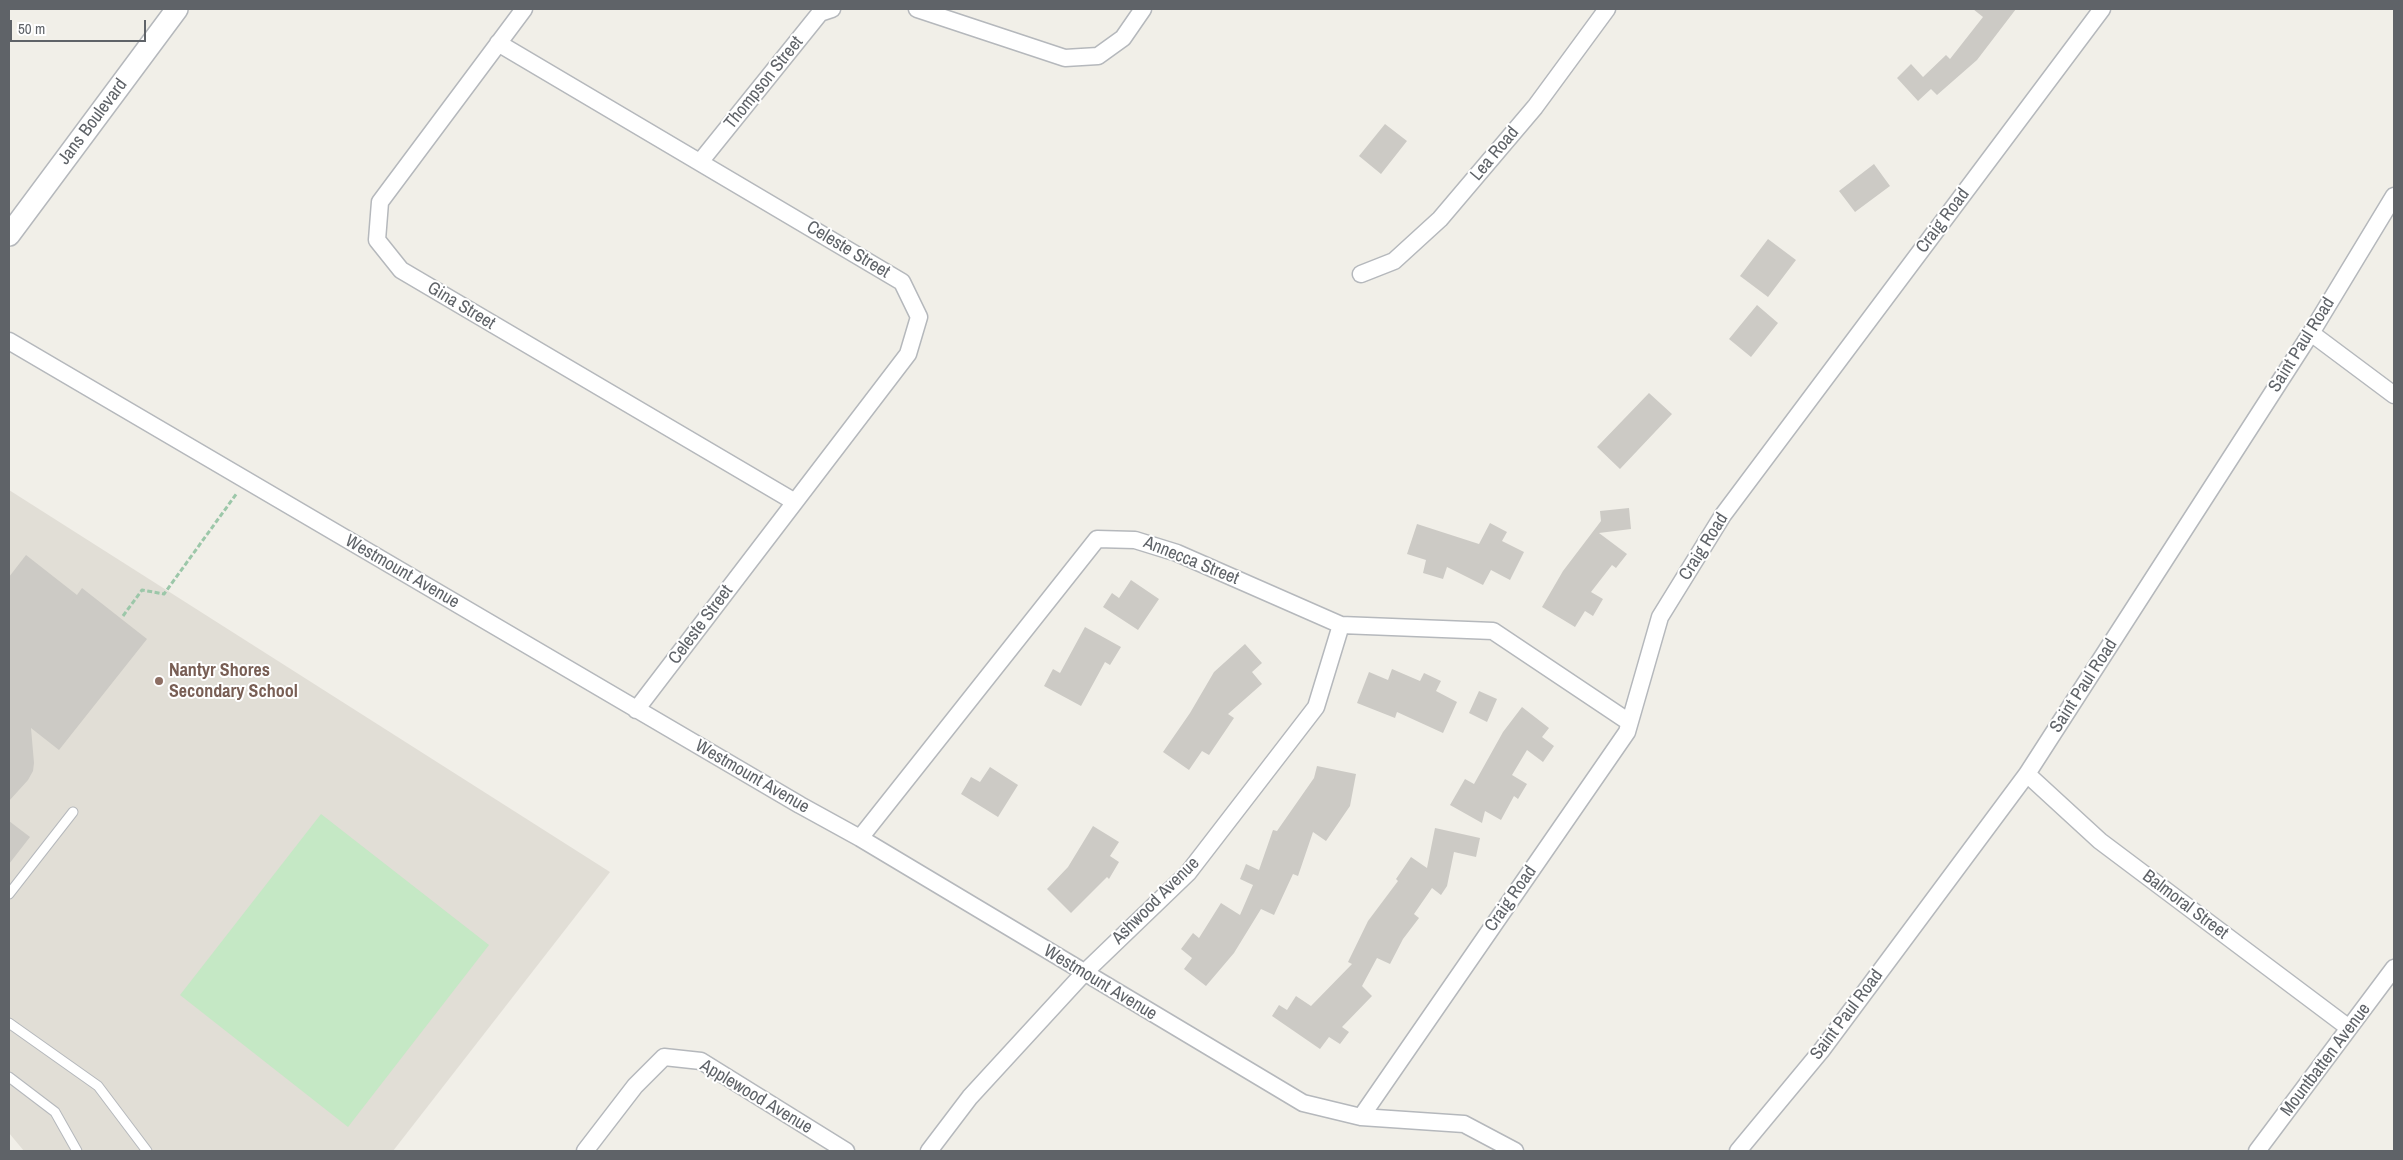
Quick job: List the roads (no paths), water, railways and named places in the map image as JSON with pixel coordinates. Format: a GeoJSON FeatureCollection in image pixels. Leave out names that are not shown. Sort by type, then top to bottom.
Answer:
{"type":"FeatureCollection","features":[{"type":"Feature","properties":{"kind":"street","name":"Jans Boulevard"},"geometry":{"type":"LineString","coordinates":[[9,235],[177,9]]}},
{"type":"Feature","properties":{"kind":"street","name":"Gina Street"},"geometry":{"type":"LineString","coordinates":[[524,9],[380,202],[377,240],[401,270],[795,502]]}},
{"type":"Feature","properties":{"kind":"street","name":"Thompson Street"},"geometry":{"type":"LineString","coordinates":[[700,162],[820,14],[832,9]]}},
{"type":"Feature","properties":{"kind":"street"},"geometry":{"type":"LineString","coordinates":[[917,9],[1065,58],[1098,56],[1123,38],[1143,9]]}},
{"type":"Feature","properties":{"kind":"street","name":"Lea Road"},"geometry":{"type":"LineString","coordinates":[[1361,274],[1394,261],[1440,219],[1535,107],[1606,9]]}},
{"type":"Feature","properties":{"kind":"street","name":"Craig Road"},"geometry":{"type":"LineString","coordinates":[[1361,1117],[1626,732],[1660,617],[1723,515],[2102,9]]}},
{"type":"Feature","properties":{"kind":"street","name":"Celeste Street"},"geometry":{"type":"LineString","coordinates":[[498,42],[902,282],[918,317],[908,354],[636,710]]}},
{"type":"Feature","properties":{"kind":"street","name":"Saint Paul Road"},"geometry":{"type":"LineString","coordinates":[[1738,1151],[1821,1051],[2028,774],[2311,333],[2394,196]]}},
{"type":"Feature","properties":{"kind":"street"},"geometry":{"type":"LineString","coordinates":[[2311,333],[2394,395]]}},
{"type":"Feature","properties":{"kind":"street","name":"Westmount Avenue"},"geometry":{"type":"LineString","coordinates":[[9,341],[636,710],[860,838],[1303,1103],[1361,1117],[1464,1124],[1515,1151]]}},
{"type":"Feature","properties":{"kind":"street","name":"Annecca Street"},"geometry":{"type":"LineString","coordinates":[[860,838],[1097,539],[1136,540],[1176,553],[1341,625],[1493,631],[1629,722]]}},
{"type":"Feature","properties":{"kind":"street","name":"Ashwood Avenue"},"geometry":{"type":"LineString","coordinates":[[929,1151],[970,1097],[1084,973],[1188,873],[1316,707],[1341,625]]}},
{"type":"Feature","properties":{"kind":"street","name":"Balmoral Street"},"geometry":{"type":"LineString","coordinates":[[2028,774],[2100,841],[2350,1028]]}},
{"type":"Feature","properties":{"kind":"street","name":"Mountbatten Avenue"},"geometry":{"type":"LineString","coordinates":[[2257,1151],[2394,968]]}},
{"type":"Feature","properties":{"kind":"street","name":"Applewood Avenue"},"geometry":{"type":"LineString","coordinates":[[585,1151],[635,1086],[664,1057],[701,1061],[846,1151]]}},
{"type":"Feature","properties":{"kind":"lane"},"geometry":{"type":"LineString","coordinates":[[9,894],[73,812]]}},
{"type":"Feature","properties":{"kind":"lane"},"geometry":{"type":"LineString","coordinates":[[9,1024],[98,1086],[147,1151]]}},
{"type":"Feature","properties":{"kind":"lane"},"geometry":{"type":"LineString","coordinates":[[9,1077],[55,1112],[77,1151]]}},
{"type":"Feature","properties":{"kind":"place","name":"Nantyr Shores Secondary School"},"geometry":{"type":"Point","coordinates":[159,681]}}]}
